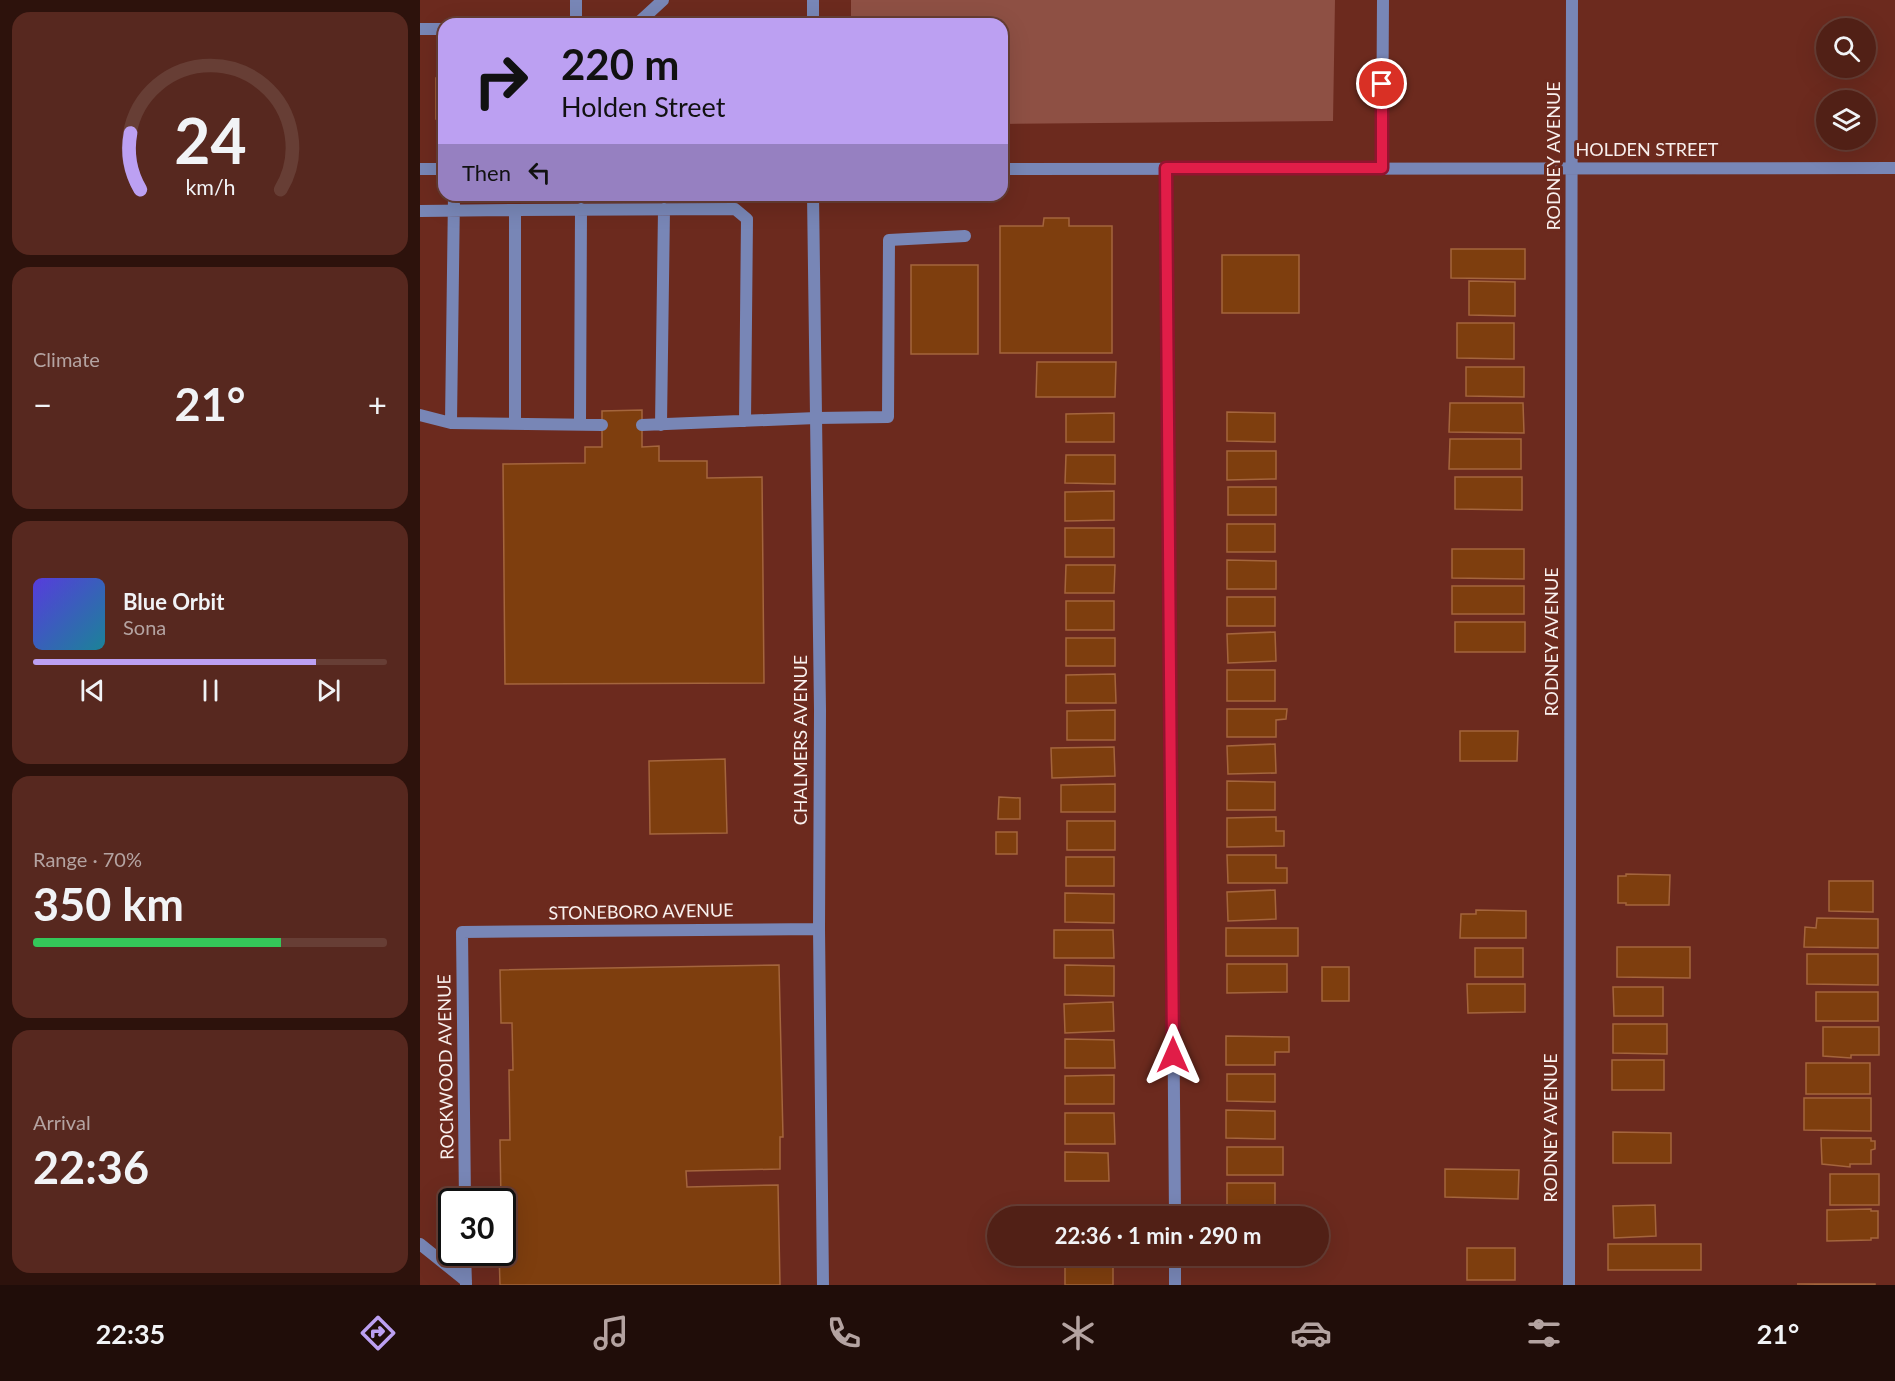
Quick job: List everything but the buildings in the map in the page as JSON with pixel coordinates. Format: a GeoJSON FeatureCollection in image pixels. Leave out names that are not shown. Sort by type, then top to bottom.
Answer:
{"type":"FeatureCollection","features":[{"type":"Feature","properties":{"kind":"street"},"geometry":{"type":"LineString","coordinates":[[576,0],[576,18]]}},
{"type":"Feature","properties":{"kind":"street"},"geometry":{"type":"LineString","coordinates":[[644,18],[663,0]]}},
{"type":"Feature","properties":{"kind":"street"},"geometry":{"type":"LineString","coordinates":[[813,0],[813,18]]}},
{"type":"Feature","properties":{"kind":"street"},"geometry":{"type":"LineString","coordinates":[[1382,168],[1383,0]]}},
{"type":"Feature","properties":{"kind":"street","name":"RODNEY AVENUE"},"geometry":{"type":"LineString","coordinates":[[1569,1285],[1572,0]]}},
{"type":"Feature","properties":{"kind":"street"},"geometry":{"type":"LineString","coordinates":[[420,29],[438,29]]}},
{"type":"Feature","properties":{"kind":"street"},"geometry":{"type":"LineString","coordinates":[[1166,168],[1175,1206]]}},
{"type":"Feature","properties":{"kind":"street","name":"HOLDEN STREET"},"geometry":{"type":"LineString","coordinates":[[1008,169],[1895,168]]}},
{"type":"Feature","properties":{"kind":"street"},"geometry":{"type":"LineString","coordinates":[[420,169],[438,169]]}},
{"type":"Feature","properties":{"kind":"street"},"geometry":{"type":"LineString","coordinates":[[451,423],[453,201]]}},
{"type":"Feature","properties":{"kind":"street"},"geometry":{"type":"LineString","coordinates":[[639,201],[639,209]]}},
{"type":"Feature","properties":{"kind":"street","name":"CHALMERS AVENUE"},"geometry":{"type":"LineString","coordinates":[[813,201],[824,1285]]}},
{"type":"Feature","properties":{"kind":"street"},"geometry":{"type":"LineString","coordinates":[[420,211],[735,208],[747,219],[745,421]]}},
{"type":"Feature","properties":{"kind":"street"},"geometry":{"type":"LineString","coordinates":[[580,424],[581,209]]}},
{"type":"Feature","properties":{"kind":"street"},"geometry":{"type":"LineString","coordinates":[[662,425],[664,209]]}},
{"type":"Feature","properties":{"kind":"street"},"geometry":{"type":"LineString","coordinates":[[515,210],[515,423]]}},
{"type":"Feature","properties":{"kind":"street"},"geometry":{"type":"LineString","coordinates":[[642,425],[888,417],[889,240],[965,236]]}},
{"type":"Feature","properties":{"kind":"street"},"geometry":{"type":"LineString","coordinates":[[420,415],[451,423],[602,425]]}},
{"type":"Feature","properties":{"kind":"street","name":"STONEBORO AVENUE"},"geometry":{"type":"LineString","coordinates":[[462,932],[819,929]]}},
{"type":"Feature","properties":{"kind":"street","name":"ROCKWOOD AVENUE"},"geometry":{"type":"LineString","coordinates":[[462,932],[465,1188]]}},
{"type":"Feature","properties":{"kind":"street"},"geometry":{"type":"LineString","coordinates":[[420,1244],[466,1283]]}},
{"type":"Feature","properties":{"kind":"street"},"geometry":{"type":"LineString","coordinates":[[465,1266],[466,1283]]}},
{"type":"Feature","properties":{"kind":"street"},"geometry":{"type":"LineString","coordinates":[[1175,1266],[1175,1285]]}},
{"type":"Feature","properties":{"kind":"shaded area"},"geometry":{"type":"Polygon","coordinates":[[[851,0],[1335,0],[1333,121],[1008,124],[1008,18],[851,18],[851,0]]]}},
{"type":"Feature","properties":{"kind":"route"},"geometry":{"type":"LineString","coordinates":[[1173,1055],[1166,168],[1382,168],[1382,84]]}}]}
